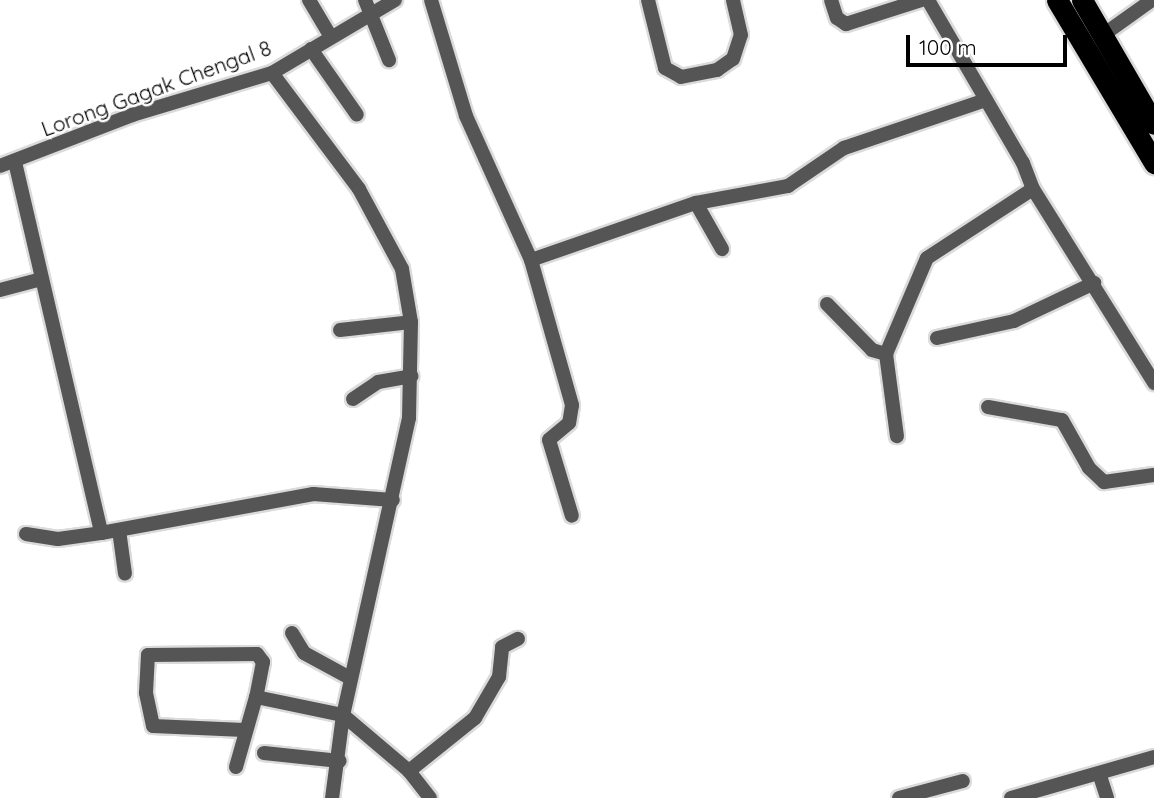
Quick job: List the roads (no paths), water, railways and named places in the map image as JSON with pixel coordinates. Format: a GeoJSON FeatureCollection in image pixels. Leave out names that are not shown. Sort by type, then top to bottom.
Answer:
{"type":"FeatureCollection","features":[{"type":"Feature","properties":{"kind":"highway"},"geometry":{"type":"LineString","coordinates":[[1057,0],[1154,163]]}},
{"type":"Feature","properties":{"kind":"highway"},"geometry":{"type":"LineString","coordinates":[[1082,0],[1154,124]]}},
{"type":"Feature","properties":{"kind":"street"},"geometry":{"type":"LineString","coordinates":[[309,0],[331,37]]}},
{"type":"Feature","properties":{"kind":"street","name":"Lorong Gagak Chengal 8"},"geometry":{"type":"LineString","coordinates":[[0,166],[132,115],[272,73],[331,37],[368,6],[395,0]]}},
{"type":"Feature","properties":{"kind":"street"},"geometry":{"type":"LineString","coordinates":[[431,0],[466,116],[531,260],[572,405],[569,423],[549,440],[572,516]]}},
{"type":"Feature","properties":{"kind":"street"},"geometry":{"type":"LineString","coordinates":[[648,0],[665,68],[681,77],[717,70],[733,59],[741,35],[733,0]]}},
{"type":"Feature","properties":{"kind":"street"},"geometry":{"type":"LineString","coordinates":[[831,0],[836,19],[846,24],[921,0]]}},
{"type":"Feature","properties":{"kind":"street"},"geometry":{"type":"LineString","coordinates":[[928,0],[986,100],[1033,189],[1154,383]]}},
{"type":"Feature","properties":{"kind":"street"},"geometry":{"type":"LineString","coordinates":[[1103,35],[1152,0]]}},
{"type":"Feature","properties":{"kind":"street"},"geometry":{"type":"LineString","coordinates":[[368,6],[389,60]]}},
{"type":"Feature","properties":{"kind":"street"},"geometry":{"type":"LineString","coordinates":[[311,49],[357,115]]}},
{"type":"Feature","properties":{"kind":"street"},"geometry":{"type":"LineString","coordinates":[[272,73],[359,189],[392,244],[411,322],[411,376],[393,500],[348,677],[340,761],[332,798]]}},
{"type":"Feature","properties":{"kind":"street"},"geometry":{"type":"LineString","coordinates":[[531,260],[696,203],[788,186],[844,148],[986,100]]}},
{"type":"Feature","properties":{"kind":"street"},"geometry":{"type":"LineString","coordinates":[[15,162],[101,533]]}},
{"type":"Feature","properties":{"kind":"street"},"geometry":{"type":"LineString","coordinates":[[897,436],[886,354],[927,258],[1033,189]]}},
{"type":"Feature","properties":{"kind":"street"},"geometry":{"type":"LineString","coordinates":[[696,203],[722,249]]}},
{"type":"Feature","properties":{"kind":"street"},"geometry":{"type":"LineString","coordinates":[[0,290],[42,279]]}},
{"type":"Feature","properties":{"kind":"street"},"geometry":{"type":"LineString","coordinates":[[937,338],[1014,321],[1094,284]]}},
{"type":"Feature","properties":{"kind":"street"},"geometry":{"type":"LineString","coordinates":[[827,304],[872,350],[886,354]]}},
{"type":"Feature","properties":{"kind":"street"},"geometry":{"type":"LineString","coordinates":[[340,330],[411,322]]}},
{"type":"Feature","properties":{"kind":"street"},"geometry":{"type":"LineString","coordinates":[[353,399],[378,382],[411,376]]}},
{"type":"Feature","properties":{"kind":"street"},"geometry":{"type":"LineString","coordinates":[[988,407],[1062,420],[1089,468],[1104,482],[1154,475]]}},
{"type":"Feature","properties":{"kind":"street"},"geometry":{"type":"LineString","coordinates":[[26,534],[58,539],[313,494],[393,500]]}},
{"type":"Feature","properties":{"kind":"street"},"geometry":{"type":"LineString","coordinates":[[119,530],[125,574]]}},
{"type":"Feature","properties":{"kind":"street"},"geometry":{"type":"LineString","coordinates":[[292,633],[304,653],[348,677]]}},
{"type":"Feature","properties":{"kind":"street"},"geometry":{"type":"LineString","coordinates":[[409,771],[475,718],[499,677],[502,647],[518,639]]}},
{"type":"Feature","properties":{"kind":"street"},"geometry":{"type":"LineString","coordinates":[[236,767],[263,662],[257,654],[155,652],[147,658],[153,726],[244,730]]}},
{"type":"Feature","properties":{"kind":"street"},"geometry":{"type":"LineString","coordinates":[[256,697],[343,715],[409,771],[430,798]]}},
{"type":"Feature","properties":{"kind":"street"},"geometry":{"type":"LineString","coordinates":[[264,753],[340,761]]}},
{"type":"Feature","properties":{"kind":"street"},"geometry":{"type":"LineString","coordinates":[[1011,798],[1100,776],[1154,757]]}},
{"type":"Feature","properties":{"kind":"street"},"geometry":{"type":"LineString","coordinates":[[1100,776],[1107,798]]}},
{"type":"Feature","properties":{"kind":"street"},"geometry":{"type":"LineString","coordinates":[[899,798],[962,781]]}}]}
